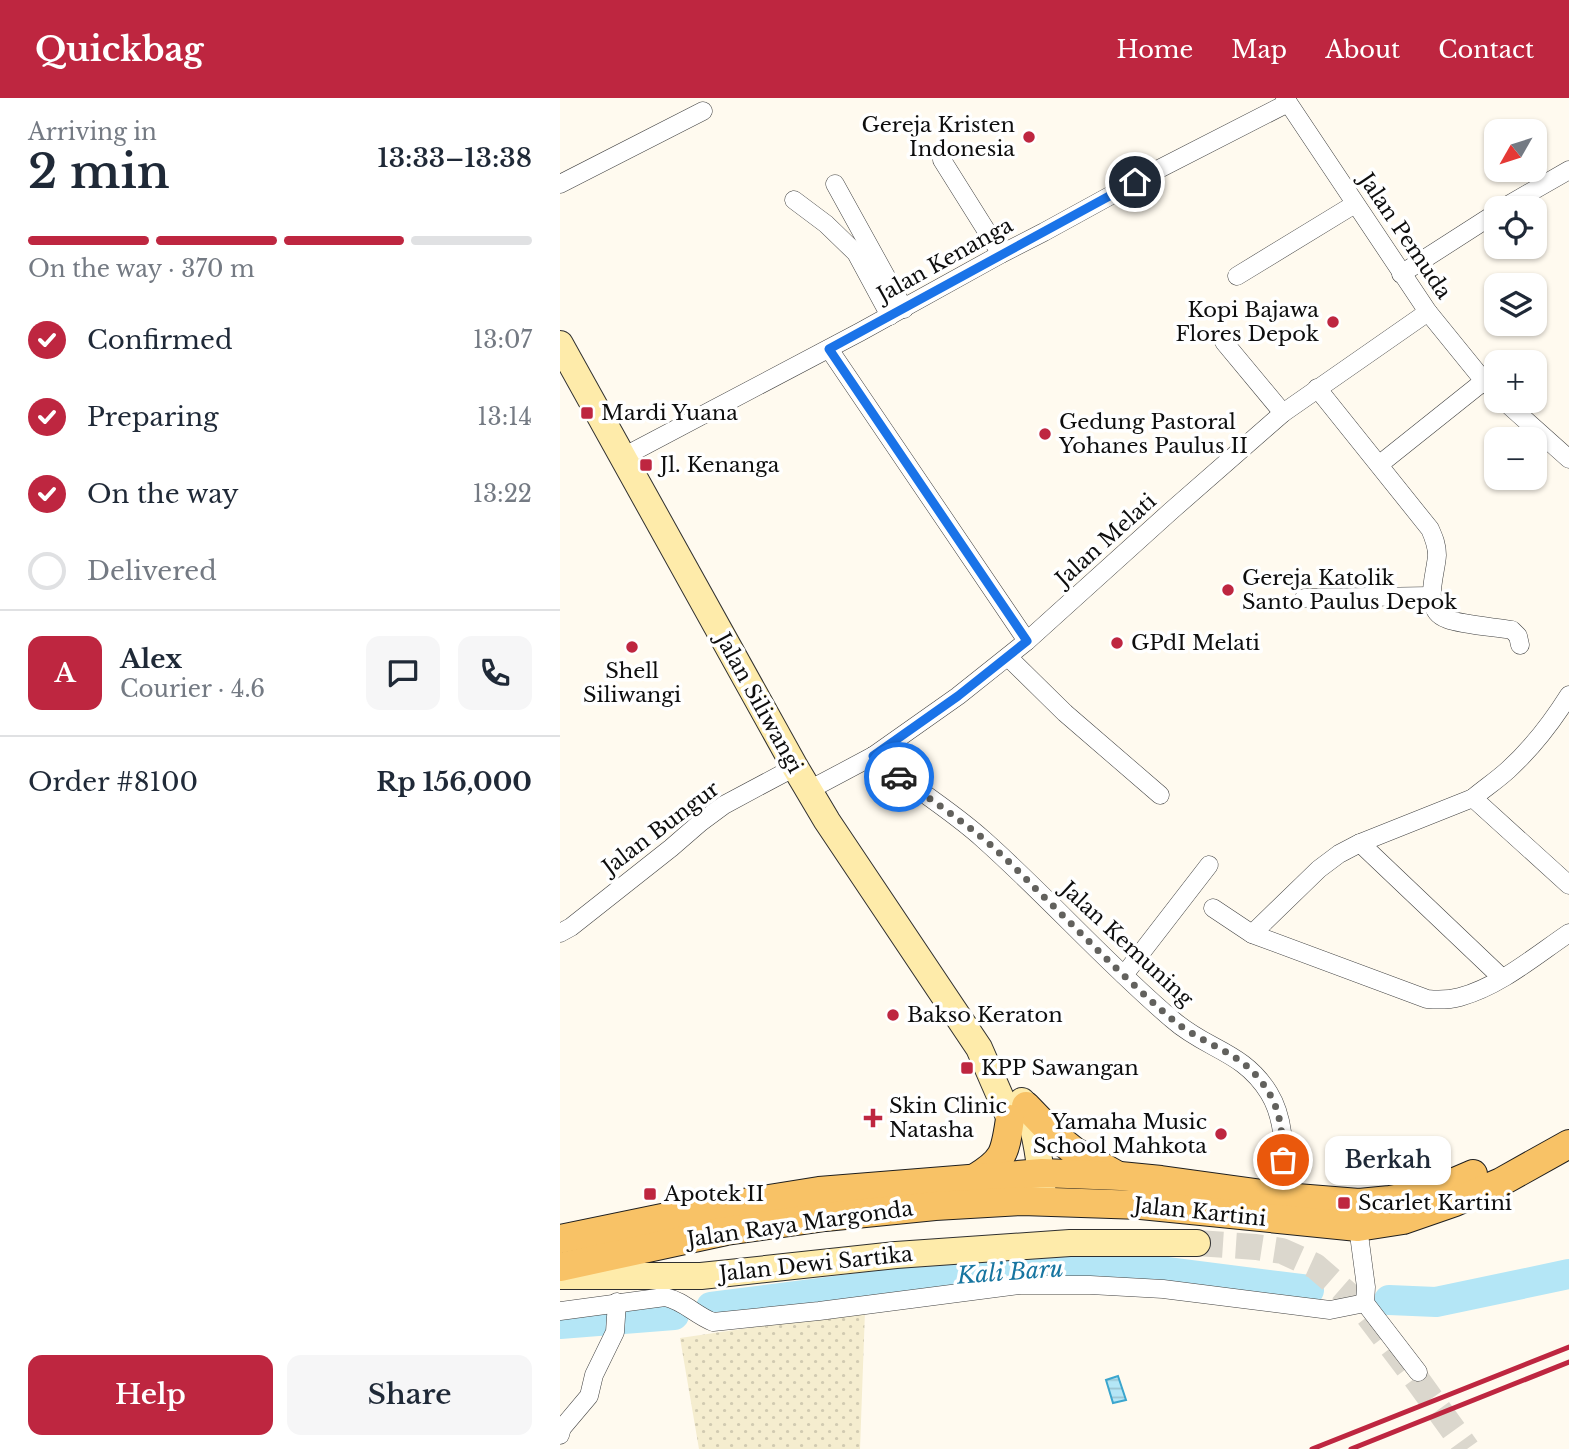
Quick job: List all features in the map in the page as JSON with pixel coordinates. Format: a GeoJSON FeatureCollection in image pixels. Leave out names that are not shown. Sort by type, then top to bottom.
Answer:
{"type":"FeatureCollection","features":[{"type":"Feature","properties":{"kind":"main road","name":"Jalan Siliwangi"},"geometry":{"type":"LineString","coordinates":[[560,344],[567,370],[623,457],[827,821],[979,1048],[998,1068],[1018,1112],[1042,1187]]}},
{"type":"Feature","properties":{"kind":"main road"},"geometry":{"type":"LineString","coordinates":[[975,1178],[997,1163],[1003,1154],[1018,1112],[1074,1151],[1120,1176]]}},
{"type":"Feature","properties":{"kind":"main road"},"geometry":{"type":"LineString","coordinates":[[1042,1187],[1120,1176],[1284,1198],[1359,1203],[1390,1200],[1421,1194],[1452,1183],[1492,1166],[1569,1125]]}},
{"type":"Feature","properties":{"kind":"main road","name":"Jalan Kartini"},"geometry":{"type":"LineString","coordinates":[[1042,1187],[1141,1205],[1358,1227],[1403,1220],[1455,1202],[1502,1182],[1569,1144]]}},
{"type":"Feature","properties":{"kind":"main road","name":"Jalan Raya Margonda"},"geometry":{"type":"LineString","coordinates":[[560,1238],[706,1209],[819,1191],[975,1178],[1042,1187]]}},
{"type":"Feature","properties":{"kind":"main road","name":"Jalan Raya Margonda"},"geometry":{"type":"LineString","coordinates":[[560,1266],[726,1231],[825,1217],[935,1206],[1042,1187]]}},
{"type":"Feature","properties":{"kind":"main road","name":"Jalan Dewi Sartika"},"geometry":{"type":"LineString","coordinates":[[560,1276],[701,1276],[896,1255],[1056,1244],[1197,1243]]}},
{"type":"Feature","properties":{"kind":"street","name":"Jalan Pemuda"},"geometry":{"type":"LineString","coordinates":[[1287,100],[1427,312],[1484,380]]}},
{"type":"Feature","properties":{"kind":"street","name":"Jalan Kenanga"},"geometry":{"type":"LineString","coordinates":[[623,457],[829,349],[1287,100]]}},
{"type":"Feature","properties":{"kind":"street"},"geometry":{"type":"LineString","coordinates":[[560,184],[704,111]]}},
{"type":"Feature","properties":{"kind":"street"},"geometry":{"type":"LineString","coordinates":[[942,160],[1001,254]]}},
{"type":"Feature","properties":{"kind":"street"},"geometry":{"type":"LineString","coordinates":[[1524,196],[1569,170]]}},
{"type":"Feature","properties":{"kind":"street"},"geometry":{"type":"LineString","coordinates":[[835,184],[897,312]]}},
{"type":"Feature","properties":{"kind":"street"},"geometry":{"type":"LineString","coordinates":[[794,200],[826,224],[856,253],[897,312]]}},
{"type":"Feature","properties":{"kind":"street"},"geometry":{"type":"LineString","coordinates":[[1237,276],[1355,204]]}},
{"type":"Feature","properties":{"kind":"street"},"geometry":{"type":"LineString","coordinates":[[1401,274],[1484,221]]}},
{"type":"Feature","properties":{"kind":"street","name":"Jalan Melati"},"geometry":{"type":"LineString","coordinates":[[809,790],[873,756],[958,696],[1027,641],[1086,582],[1283,413],[1427,312]]}},
{"type":"Feature","properties":{"kind":"street"},"geometry":{"type":"LineString","coordinates":[[1224,342],[1283,413]]}},
{"type":"Feature","properties":{"kind":"street"},"geometry":{"type":"LineString","coordinates":[[829,349],[1027,641]]}},
{"type":"Feature","properties":{"kind":"street"},"geometry":{"type":"LineString","coordinates":[[1317,388],[1430,529],[1436,541],[1437,554],[1431,596],[1440,616],[1457,622],[1512,630],[1518,636],[1520,645]]}},
{"type":"Feature","properties":{"kind":"street"},"geometry":{"type":"LineString","coordinates":[[1380,464],[1484,391]]}},
{"type":"Feature","properties":{"kind":"street"},"geometry":{"type":"LineString","coordinates":[[1517,413],[1569,459]]}},
{"type":"Feature","properties":{"kind":"street"},"geometry":{"type":"LineString","coordinates":[[1304,598],[1431,596]]}},
{"type":"Feature","properties":{"kind":"street"},"geometry":{"type":"LineString","coordinates":[[1008,657],[1065,713],[1160,795]]}},
{"type":"Feature","properties":{"kind":"street"},"geometry":{"type":"LineString","coordinates":[[1252,934],[1319,869],[1339,854],[1473,798],[1508,770],[1523,754],[1569,695]]}},
{"type":"Feature","properties":{"kind":"street","name":"Jalan Kemuning"},"geometry":{"type":"LineString","coordinates":[[873,756],[982,837],[1124,975],[1186,1031],[1241,1061],[1260,1080],[1280,1117],[1284,1198]]}},
{"type":"Feature","properties":{"kind":"street","name":"Jalan Bungur"},"geometry":{"type":"LineString","coordinates":[[560,933],[724,805],[795,767]]}},
{"type":"Feature","properties":{"kind":"street"},"geometry":{"type":"LineString","coordinates":[[1473,798],[1569,885]]}},
{"type":"Feature","properties":{"kind":"street"},"geometry":{"type":"LineString","coordinates":[[1360,843],[1502,978]]}},
{"type":"Feature","properties":{"kind":"street"},"geometry":{"type":"LineString","coordinates":[[1124,975],[1209,865]]}},
{"type":"Feature","properties":{"kind":"street"},"geometry":{"type":"LineString","coordinates":[[1213,908],[1252,934],[1427,999],[1459,998],[1502,978],[1569,933]]}},
{"type":"Feature","properties":{"kind":"street"},"geometry":{"type":"LineString","coordinates":[[1358,1227],[1366,1287],[1365,1303],[1418,1372]]}},
{"type":"Feature","properties":{"kind":"street"},"geometry":{"type":"LineString","coordinates":[[560,1311],[616,1317],[665,1297],[676,1300],[713,1322],[1020,1285],[1163,1289],[1330,1310],[1365,1303]]}},
{"type":"Feature","properties":{"kind":"street"},"geometry":{"type":"LineString","coordinates":[[560,1435],[562,1428],[589,1396],[616,1317]]}},
{"type":"Feature","properties":{"kind":"shaded area"},"geometry":{"type":"Polygon","coordinates":[[[865,1311],[860,1449],[699,1449],[680,1338],[865,1311]]]}},
{"type":"Feature","properties":{"kind":"water"},"geometry":{"type":"Polygon","coordinates":[[[1118,1376],[1126,1400],[1113,1403],[1106,1380],[1118,1376]]]}},
{"type":"Feature","properties":{"kind":"waterway","name":"Kali Baru"},"geometry":{"type":"LineString","coordinates":[[711,1307],[982,1272],[1056,1267],[1151,1270],[1309,1290]]}},
{"type":"Feature","properties":{"kind":"waterway","name":"Kali Baru"},"geometry":{"type":"LineString","coordinates":[[1389,1300],[1436,1302],[1569,1274]]}},
{"type":"Feature","properties":{"kind":"waterway","name":"Kali Baru"},"geometry":{"type":"LineString","coordinates":[[560,1324],[674,1315]]}},
{"type":"Feature","properties":{"kind":"tunnel"},"geometry":{"type":"LineString","coordinates":[[1197,1243],[1282,1251],[1315,1266],[1361,1306],[1467,1449]]}},
{"type":"Feature","properties":{"kind":"railway"},"geometry":{"type":"LineString","coordinates":[[1312,1449],[1569,1347]]}},
{"type":"Feature","properties":{"kind":"railway"},"geometry":{"type":"LineString","coordinates":[[1351,1449],[1569,1362]]}},
{"type":"Feature","properties":{"kind":"way so far"},"geometry":{"type":"LineString","coordinates":[[899,777],[982,837],[1147,997],[1186,1031],[1222,1049],[1252,1071],[1277,1107],[1282,1130],[1283,1160]]}},
{"type":"Feature","properties":{"kind":"place","name":"Gereja Kristen Indonesia"},"geometry":{"type":"Point","coordinates":[1029,137]}},
{"type":"Feature","properties":{"kind":"place","name":"Kopi Bajawa Flores Depok"},"geometry":{"type":"Point","coordinates":[1333,322]}},
{"type":"Feature","properties":{"kind":"place","name":"Mardi Yuana"},"geometry":{"type":"Point","coordinates":[587,413]}},
{"type":"Feature","properties":{"kind":"place","name":"Gedung Pastoral Yohanes Paulus II"},"geometry":{"type":"Point","coordinates":[1045,434]}},
{"type":"Feature","properties":{"kind":"place","name":"Jl. Kenanga"},"geometry":{"type":"Point","coordinates":[646,465]}},
{"type":"Feature","properties":{"kind":"place","name":"Gereja Katolik Santo Paulus Depok"},"geometry":{"type":"Point","coordinates":[1228,590]}},
{"type":"Feature","properties":{"kind":"place","name":"GPdI Melati"},"geometry":{"type":"Point","coordinates":[1117,643]}},
{"type":"Feature","properties":{"kind":"place","name":"Shell Siliwangi"},"geometry":{"type":"Point","coordinates":[632,647]}},
{"type":"Feature","properties":{"kind":"place","name":"Bakso Keraton"},"geometry":{"type":"Point","coordinates":[893,1015]}},
{"type":"Feature","properties":{"kind":"place","name":"KPP Sawangan"},"geometry":{"type":"Point","coordinates":[967,1068]}},
{"type":"Feature","properties":{"kind":"place","name":"Skin Clinic Natasha"},"geometry":{"type":"Point","coordinates":[873,1118]}},
{"type":"Feature","properties":{"kind":"place","name":"Yamaha Music School Mahkota"},"geometry":{"type":"Point","coordinates":[1221,1134]}},
{"type":"Feature","properties":{"kind":"place","name":"Berkah"},"geometry":{"type":"Point","coordinates":[1283,1160]}},
{"type":"Feature","properties":{"kind":"place","name":"Apotek II"},"geometry":{"type":"Point","coordinates":[650,1194]}},
{"type":"Feature","properties":{"kind":"place","name":"Scarlet Kartini"},"geometry":{"type":"Point","coordinates":[1344,1203]}},
{"type":"Feature","properties":{"kind":"route"},"geometry":{"type":"LineString","coordinates":[[899,777],[873,756],[958,696],[1027,641],[829,349],[1135,182]]}}]}
